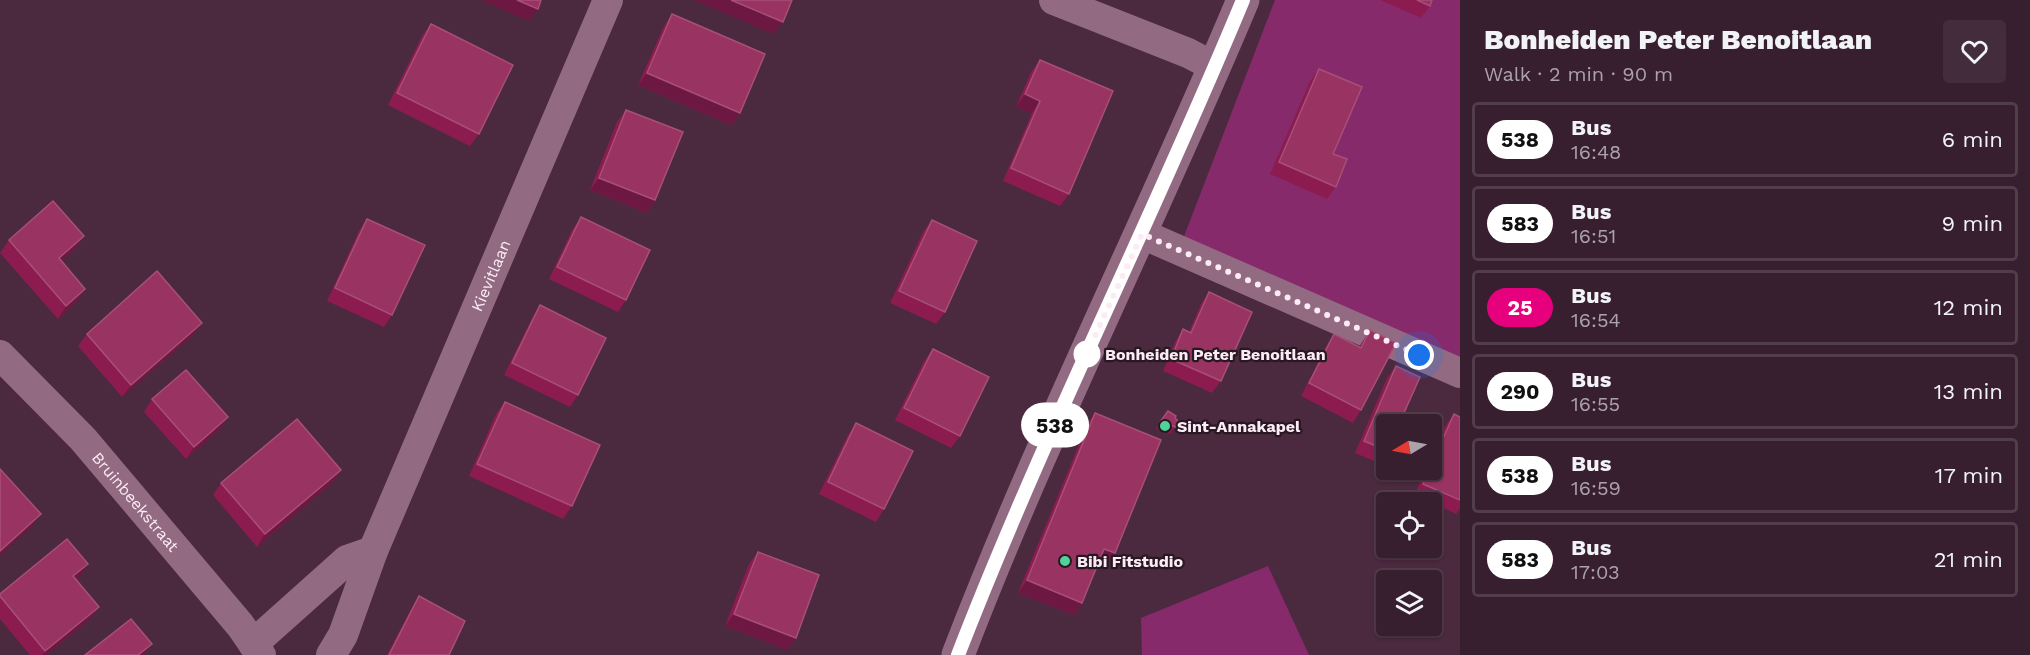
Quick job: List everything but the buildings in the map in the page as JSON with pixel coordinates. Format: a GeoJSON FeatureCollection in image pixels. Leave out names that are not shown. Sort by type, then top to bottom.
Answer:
{"type":"FeatureCollection","features":[{"type":"Feature","properties":{"kind":"street","name":"Kievitlaan"},"geometry":{"type":"LineString","coordinates":[[331,655],[343,635],[373,551],[608,0]]}},
{"type":"Feature","properties":{"kind":"street"},"geometry":{"type":"LineString","coordinates":[[1054,0],[1188,53],[1215,67]]}},
{"type":"Feature","properties":{"kind":"street"},"geometry":{"type":"LineString","coordinates":[[958,655],[1072,386],[1142,234],[1243,0]]}},
{"type":"Feature","properties":{"kind":"street"},"geometry":{"type":"LineString","coordinates":[[1142,234],[1460,373]]}},
{"type":"Feature","properties":{"kind":"street","name":"Bruinbeekstraat"},"geometry":{"type":"LineString","coordinates":[[0,355],[83,439],[257,650]]}},
{"type":"Feature","properties":{"kind":"street"},"geometry":{"type":"LineString","coordinates":[[257,650],[347,560],[373,551]]}},
{"type":"Feature","properties":{"kind":"shaded area"},"geometry":{"type":"Polygon","coordinates":[[[1275,0],[1460,0],[1460,358],[1183,239],[1275,0]]]}},
{"type":"Feature","properties":{"kind":"shaded area"},"geometry":{"type":"Polygon","coordinates":[[[1268,566],[1309,655],[1142,655],[1141,618],[1268,566]]]}},
{"type":"Feature","properties":{"kind":"bus line","name":"538"},"geometry":{"type":"LineString","coordinates":[[958,655],[1072,386],[1142,234],[1243,0]]}},
{"type":"Feature","properties":{"kind":"place","name":"Bonheiden Peter Benoitlaan"},"geometry":{"type":"Point","coordinates":[1087,354]}},
{"type":"Feature","properties":{"kind":"place","name":"Sint-Annakapel"},"geometry":{"type":"Point","coordinates":[1165,426]}},
{"type":"Feature","properties":{"kind":"place","name":"Bibi Fitstudio"},"geometry":{"type":"Point","coordinates":[1065,561]}},
{"type":"Feature","properties":{"kind":"route"},"geometry":{"type":"LineString","coordinates":[[1087,354],[1082,364],[1142,234],[1419,355]]}}]}
